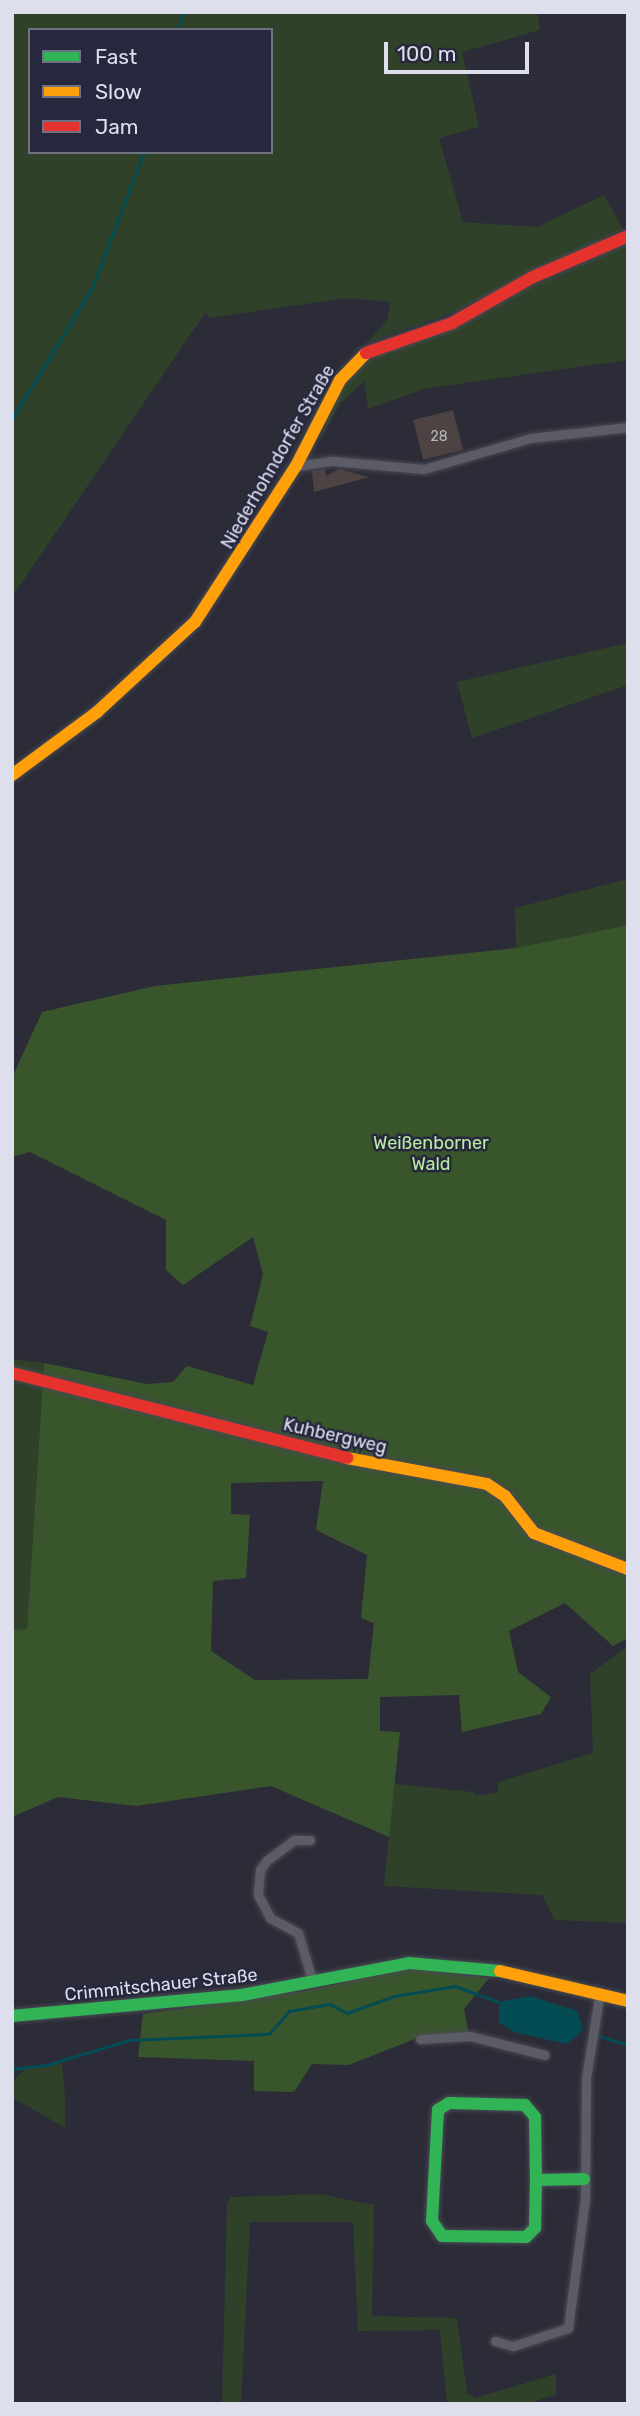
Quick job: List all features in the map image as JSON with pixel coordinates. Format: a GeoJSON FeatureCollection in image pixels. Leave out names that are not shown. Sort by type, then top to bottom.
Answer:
{"type":"FeatureCollection","features":[{"type":"Feature","properties":{"kind":"street","name":"Niederhohndorfer Straße"},"geometry":{"type":"LineString","coordinates":[[12,775],[97,712],[195,622],[296,466],[321,410],[361,355],[452,323],[533,277],[628,236]]}},
{"type":"Feature","properties":{"kind":"street"},"geometry":{"type":"LineString","coordinates":[[296,466],[332,461],[424,469],[531,438],[628,427]]}},
{"type":"Feature","properties":{"kind":"street","name":"Kuhbergweg"},"geometry":{"type":"LineString","coordinates":[[12,1373],[334,1456],[487,1483],[505,1496],[534,1533],[628,1569]]}},
{"type":"Feature","properties":{"kind":"street"},"geometry":{"type":"LineString","coordinates":[[310,1840],[294,1840],[267,1860],[260,1870],[258,1895],[270,1917],[298,1933],[313,1983]]}},
{"type":"Feature","properties":{"kind":"street","name":"Crimmitschauer Straße"},"geometry":{"type":"LineString","coordinates":[[12,2016],[242,1995],[410,1963],[442,1963],[600,1992],[628,2001]]}},
{"type":"Feature","properties":{"kind":"street"},"geometry":{"type":"LineString","coordinates":[[495,2342],[513,2346],[568,2328],[584,2179],[590,2044],[600,1992]]}},
{"type":"Feature","properties":{"kind":"street"},"geometry":{"type":"LineString","coordinates":[[420,2039],[470,2036],[545,2055]]}},
{"type":"Feature","properties":{"kind":"street"},"geometry":{"type":"LineString","coordinates":[[449,2103],[525,2105],[535,2117],[536,2180],[535,2228],[526,2237],[442,2236],[432,2221],[438,2110],[449,2103]]}},
{"type":"Feature","properties":{"kind":"street"},"geometry":{"type":"LineString","coordinates":[[536,2180],[584,2179]]}},
{"type":"Feature","properties":{"kind":"green space"},"geometry":{"type":"Polygon","coordinates":[[[12,12],[537,12],[540,30],[462,52],[479,127],[439,138],[463,222],[537,227],[604,195],[623,229],[454,312],[367,343],[387,320],[391,302],[347,298],[210,318],[205,313],[12,597],[12,12]]]}},
{"type":"Feature","properties":{"kind":"green space"},"geometry":{"type":"Polygon","coordinates":[[[628,243],[628,360],[424,389],[368,409],[364,381],[340,404],[319,442],[333,400],[355,370],[376,356],[628,243]]]}},
{"type":"Feature","properties":{"kind":"green space"},"geometry":{"type":"Polygon","coordinates":[[[628,643],[628,685],[472,738],[457,682],[628,643]]]}},
{"type":"Feature","properties":{"kind":"green space"},"geometry":{"type":"Polygon","coordinates":[[[628,879],[628,925],[516,948],[515,908],[628,879]]]}},
{"type":"Feature","properties":{"kind":"green space","name":"Weißenborner Wald"},"geometry":{"type":"Polygon","coordinates":[[[628,925],[628,1638],[613,1646],[565,1603],[509,1631],[518,1672],[551,1697],[541,1714],[462,1732],[459,1695],[380,1697],[380,1731],[400,1732],[389,1837],[271,1786],[136,1806],[58,1797],[12,1817],[12,1630],[27,1629],[44,1363],[147,1384],[173,1382],[187,1366],[253,1385],[268,1332],[250,1326],[263,1274],[253,1237],[183,1285],[166,1270],[166,1220],[30,1152],[12,1157],[12,1078],[42,1012],[155,986],[516,948],[628,925]],[[323,1481],[231,1483],[231,1514],[250,1515],[246,1578],[213,1581],[211,1651],[255,1680],[368,1679],[374,1623],[361,1618],[367,1555],[316,1530],[323,1481]]]}},
{"type":"Feature","properties":{"kind":"green space"},"geometry":{"type":"Polygon","coordinates":[[[12,1359],[44,1363],[27,1630],[12,1630],[12,1359]]]}},
{"type":"Feature","properties":{"kind":"green space"},"geometry":{"type":"Polygon","coordinates":[[[628,1646],[628,1923],[555,1920],[542,1895],[384,1886],[394,1784],[473,1792],[477,1796],[498,1792],[498,1782],[593,1753],[590,1674],[628,1646]]]}},
{"type":"Feature","properties":{"kind":"green space"},"geometry":{"type":"Polygon","coordinates":[[[409,1969],[489,1978],[464,2009],[469,2035],[417,2038],[349,2065],[312,2064],[294,2092],[254,2091],[254,2061],[138,2057],[143,2014],[300,1992],[409,1969]]]}},
{"type":"Feature","properties":{"kind":"green space"},"geometry":{"type":"Polygon","coordinates":[[[62,2063],[65,2128],[12,2097],[12,2082],[26,2068],[62,2063]]]}},
{"type":"Feature","properties":{"kind":"green space"},"geometry":{"type":"Polygon","coordinates":[[[320,2194],[374,2205],[372,2316],[457,2318],[467,2393],[475,2398],[556,2374],[556,2395],[524,2404],[447,2404],[440,2330],[358,2331],[353,2222],[250,2222],[241,2404],[222,2404],[227,2203],[231,2197],[320,2194]]]}},
{"type":"Feature","properties":{"kind":"water"},"geometry":{"type":"Polygon","coordinates":[[[530,1996],[577,2011],[583,2030],[567,2044],[514,2032],[499,2022],[499,2002],[530,1996]]]}},
{"type":"Feature","properties":{"kind":"building"},"geometry":{"type":"Polygon","coordinates":[[[453,410],[463,450],[423,460],[413,420],[453,410]]]}},
{"type":"Feature","properties":{"kind":"building"},"geometry":{"type":"Polygon","coordinates":[[[325,469],[326,476],[339,469],[369,477],[314,492],[312,471],[325,469]]]}},
{"type":"Feature","properties":{"kind":"waterway"},"geometry":{"type":"LineString","coordinates":[[179,28],[183,12]]}},
{"type":"Feature","properties":{"kind":"waterway"},"geometry":{"type":"LineString","coordinates":[[12,419],[92,288],[143,154]]}},
{"type":"Feature","properties":{"kind":"waterway"},"geometry":{"type":"LineString","coordinates":[[12,2069],[50,2064],[129,2040],[269,2034],[289,2011],[330,2004],[347,2013],[394,1996],[455,1986],[499,2002]]}},
{"type":"Feature","properties":{"kind":"waterway"},"geometry":{"type":"LineString","coordinates":[[597,2035],[628,2045]]}},
{"type":"Feature","properties":{"kind":"traffic: fast"},"geometry":{"type":"LineString","coordinates":[[12,2016],[242,1995],[409,1963],[500,1971]]}},
{"type":"Feature","properties":{"kind":"traffic: fast"},"geometry":{"type":"LineString","coordinates":[[536,2180],[535,2117],[525,2105],[449,2103],[438,2110],[432,2221],[442,2236],[526,2237],[535,2228],[536,2180],[584,2179]]}},
{"type":"Feature","properties":{"kind":"traffic: slow"},"geometry":{"type":"LineString","coordinates":[[12,775],[97,712],[195,622],[296,466],[340,380],[366,353]]}},
{"type":"Feature","properties":{"kind":"traffic: slow"},"geometry":{"type":"LineString","coordinates":[[347,1458],[487,1484],[505,1496],[534,1533],[628,1569]]}},
{"type":"Feature","properties":{"kind":"traffic: slow"},"geometry":{"type":"LineString","coordinates":[[500,1971],[628,2001]]}},
{"type":"Feature","properties":{"kind":"traffic: jam"},"geometry":{"type":"LineString","coordinates":[[366,353],[452,323],[533,277],[628,236]]}},
{"type":"Feature","properties":{"kind":"traffic: jam"},"geometry":{"type":"LineString","coordinates":[[12,1373],[347,1458]]}}]}
